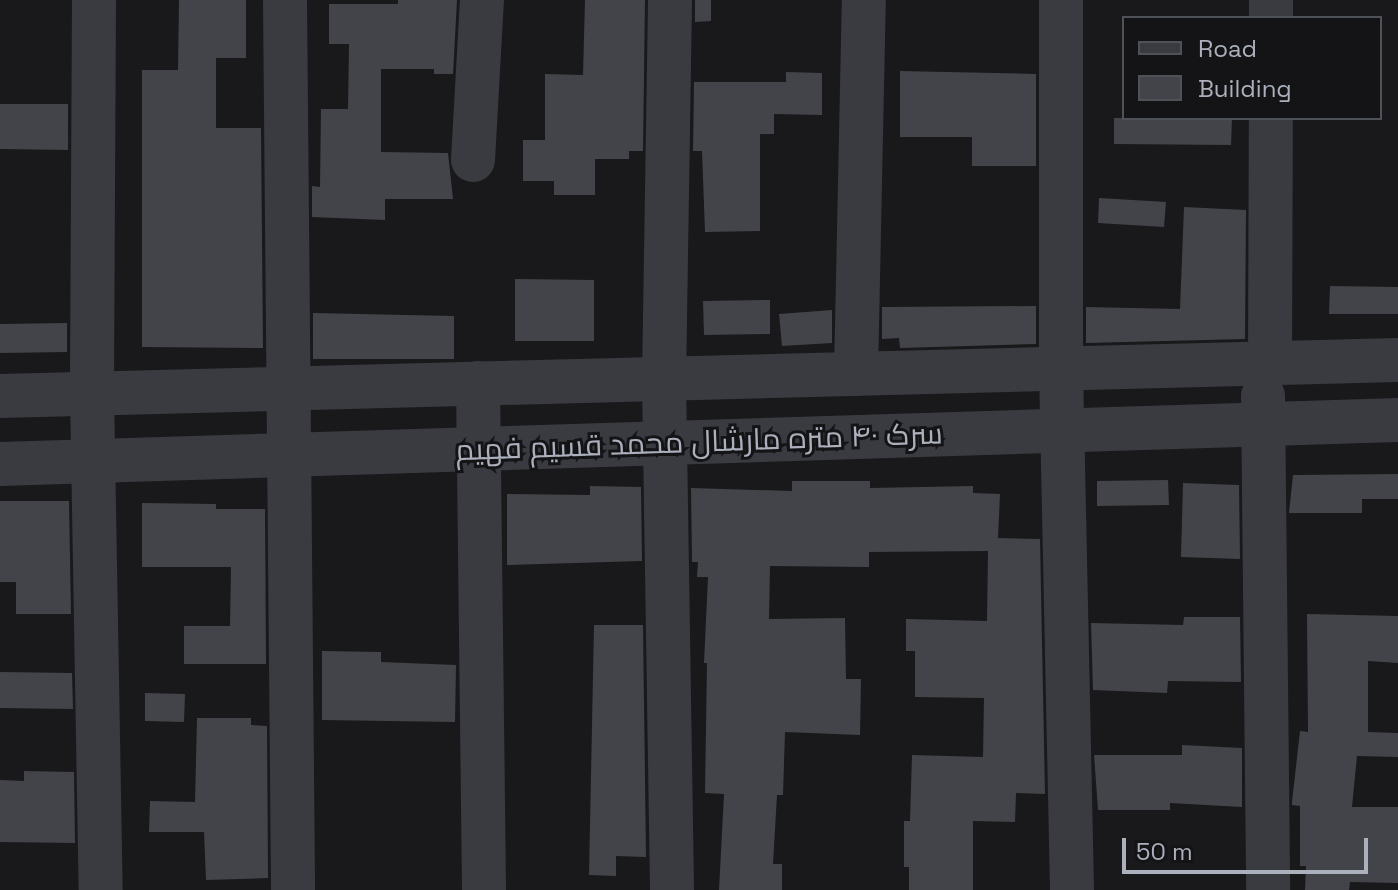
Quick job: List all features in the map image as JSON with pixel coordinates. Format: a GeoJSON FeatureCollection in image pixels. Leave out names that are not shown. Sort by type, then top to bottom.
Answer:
{"type":"FeatureCollection","features":[{"type":"Feature","properties":{"kind":"street"},"geometry":{"type":"LineString","coordinates":[[94,0],[92,393],[101,890]]}},
{"type":"Feature","properties":{"kind":"street"},"geometry":{"type":"LineString","coordinates":[[285,0],[293,890]]}},
{"type":"Feature","properties":{"kind":"street"},"geometry":{"type":"LineString","coordinates":[[473,160],[482,0]]}},
{"type":"Feature","properties":{"kind":"street"},"geometry":{"type":"LineString","coordinates":[[670,0],[664,379],[672,890]]}},
{"type":"Feature","properties":{"kind":"street"},"geometry":{"type":"LineString","coordinates":[[856,374],[864,0]]}},
{"type":"Feature","properties":{"kind":"street"},"geometry":{"type":"LineString","coordinates":[[1061,0],[1061,369],[1072,890]]}},
{"type":"Feature","properties":{"kind":"street"},"geometry":{"type":"LineString","coordinates":[[1268,890],[1264,424],[1271,120]]}},
{"type":"Feature","properties":{"kind":"street","name":"سرک ۴۰ متره مارشال محمد قسیم فهیم"},"geometry":{"type":"LineString","coordinates":[[0,396],[1398,360]]}},
{"type":"Feature","properties":{"kind":"street"},"geometry":{"type":"LineString","coordinates":[[478,383],[484,890]]}},
{"type":"Feature","properties":{"kind":"street","name":"سرک ۴۰ متره مارشال محمد قسیم فهیم"},"geometry":{"type":"LineString","coordinates":[[0,464],[1398,420]]}},
{"type":"Feature","properties":{"kind":"building"},"geometry":{"type":"Polygon","coordinates":[[[179,0],[246,0],[246,58],[216,58],[216,128],[261,128],[263,348],[142,347],[142,70],[178,70],[179,0]]]}},
{"type":"Feature","properties":{"kind":"building"},"geometry":{"type":"Polygon","coordinates":[[[398,0],[457,0],[453,74],[434,74],[434,69],[381,69],[381,152],[448,153],[453,199],[385,199],[385,220],[312,217],[312,186],[320,187],[321,109],[348,109],[349,44],[329,44],[329,4],[398,4],[398,0]]]}},
{"type":"Feature","properties":{"kind":"building"},"geometry":{"type":"Polygon","coordinates":[[[585,0],[645,0],[643,151],[629,151],[629,159],[595,159],[595,195],[554,195],[554,181],[523,181],[523,140],[545,140],[545,74],[583,75],[585,0]]]}},
{"type":"Feature","properties":{"kind":"building"},"geometry":{"type":"Polygon","coordinates":[[[695,0],[711,0],[711,21],[695,22],[695,0]]]}},
{"type":"Feature","properties":{"kind":"building"},"geometry":{"type":"Polygon","coordinates":[[[900,71],[1036,74],[1036,166],[972,166],[972,137],[900,137],[900,71]]]}},
{"type":"Feature","properties":{"kind":"building"},"geometry":{"type":"Polygon","coordinates":[[[786,72],[822,73],[822,115],[774,114],[774,134],[760,134],[760,231],[705,232],[702,151],[693,151],[694,82],[786,82],[786,72]]]}},
{"type":"Feature","properties":{"kind":"building"},"geometry":{"type":"Polygon","coordinates":[[[0,104],[68,104],[68,150],[0,149],[0,104]]]}},
{"type":"Feature","properties":{"kind":"building"},"geometry":{"type":"Polygon","coordinates":[[[1114,118],[1232,120],[1231,145],[1114,144],[1114,118]]]}},
{"type":"Feature","properties":{"kind":"building"},"geometry":{"type":"Polygon","coordinates":[[[1099,198],[1166,202],[1164,227],[1098,223],[1099,198]]]}},
{"type":"Feature","properties":{"kind":"building"},"geometry":{"type":"Polygon","coordinates":[[[1184,207],[1246,210],[1245,339],[1086,343],[1086,307],[1180,309],[1184,207]]]}},
{"type":"Feature","properties":{"kind":"building"},"geometry":{"type":"Polygon","coordinates":[[[515,279],[594,280],[594,341],[515,341],[515,279]]]}},
{"type":"Feature","properties":{"kind":"building"},"geometry":{"type":"Polygon","coordinates":[[[1330,286],[1398,287],[1398,314],[1329,314],[1330,286]]]}},
{"type":"Feature","properties":{"kind":"building"},"geometry":{"type":"Polygon","coordinates":[[[770,300],[770,334],[704,335],[703,301],[770,300]]]}},
{"type":"Feature","properties":{"kind":"building"},"geometry":{"type":"Polygon","coordinates":[[[1036,306],[1036,344],[900,348],[899,338],[882,339],[882,307],[1036,306]]]}},
{"type":"Feature","properties":{"kind":"building"},"geometry":{"type":"Polygon","coordinates":[[[832,310],[832,343],[782,346],[779,314],[832,310]]]}},
{"type":"Feature","properties":{"kind":"building"},"geometry":{"type":"Polygon","coordinates":[[[313,313],[454,316],[454,359],[313,359],[313,313]]]}},
{"type":"Feature","properties":{"kind":"building"},"geometry":{"type":"Polygon","coordinates":[[[67,323],[67,352],[0,353],[0,324],[67,323]]]}},
{"type":"Feature","properties":{"kind":"building"},"geometry":{"type":"Polygon","coordinates":[[[1398,474],[1398,499],[1362,499],[1362,513],[1289,513],[1293,475],[1398,474]]]}},
{"type":"Feature","properties":{"kind":"building"},"geometry":{"type":"Polygon","coordinates":[[[1168,480],[1169,505],[1097,506],[1097,481],[1168,480]]]}},
{"type":"Feature","properties":{"kind":"building"},"geometry":{"type":"Polygon","coordinates":[[[792,481],[870,481],[870,488],[973,486],[973,493],[1000,494],[998,538],[1040,539],[1045,794],[1016,793],[1015,822],[973,821],[973,890],[909,890],[909,867],[904,867],[904,821],[910,821],[912,755],[983,757],[984,698],[915,697],[915,651],[906,651],[906,619],[987,621],[988,551],[869,552],[869,567],[770,566],[769,619],[845,618],[846,679],[861,679],[860,735],[785,732],[783,795],[777,795],[773,864],[782,864],[782,890],[719,890],[724,794],[705,793],[707,663],[704,663],[708,577],[697,577],[698,562],[692,562],[691,488],[792,491],[792,481]]]}},
{"type":"Feature","properties":{"kind":"building"},"geometry":{"type":"Polygon","coordinates":[[[1183,483],[1239,485],[1240,559],[1181,557],[1183,483]]]}},
{"type":"Feature","properties":{"kind":"building"},"geometry":{"type":"Polygon","coordinates":[[[590,486],[641,487],[642,561],[507,565],[507,494],[590,495],[590,486]]]}},
{"type":"Feature","properties":{"kind":"building"},"geometry":{"type":"Polygon","coordinates":[[[0,501],[69,501],[71,614],[16,614],[16,582],[0,582],[0,501]]]}},
{"type":"Feature","properties":{"kind":"building"},"geometry":{"type":"Polygon","coordinates":[[[142,503],[216,504],[216,509],[265,509],[266,664],[184,664],[184,626],[230,626],[231,567],[142,567],[142,503]]]}},
{"type":"Feature","properties":{"kind":"building"},"geometry":{"type":"Polygon","coordinates":[[[1307,614],[1398,616],[1398,663],[1368,661],[1368,732],[1398,733],[1398,757],[1357,756],[1352,807],[1398,807],[1398,883],[1350,882],[1349,890],[1305,890],[1306,866],[1300,866],[1300,806],[1292,805],[1292,802],[1300,731],[1308,732],[1307,614]]]}},
{"type":"Feature","properties":{"kind":"building"},"geometry":{"type":"Polygon","coordinates":[[[1184,617],[1240,617],[1241,682],[1168,681],[1167,693],[1093,690],[1091,623],[1183,625],[1184,617]]]}},
{"type":"Feature","properties":{"kind":"building"},"geometry":{"type":"Polygon","coordinates":[[[594,625],[643,625],[646,857],[616,856],[616,876],[589,875],[594,625]]]}},
{"type":"Feature","properties":{"kind":"building"},"geometry":{"type":"Polygon","coordinates":[[[322,651],[381,652],[381,662],[456,665],[455,722],[322,720],[322,651]]]}},
{"type":"Feature","properties":{"kind":"building"},"geometry":{"type":"Polygon","coordinates":[[[0,672],[72,673],[73,709],[0,708],[0,672]]]}},
{"type":"Feature","properties":{"kind":"building"},"geometry":{"type":"Polygon","coordinates":[[[145,693],[185,694],[184,722],[145,721],[145,693]]]}},
{"type":"Feature","properties":{"kind":"building"},"geometry":{"type":"Polygon","coordinates":[[[197,718],[251,718],[251,725],[267,726],[268,878],[206,880],[204,832],[149,832],[150,801],[195,802],[197,718]]]}},
{"type":"Feature","properties":{"kind":"building"},"geometry":{"type":"Polygon","coordinates":[[[1182,745],[1242,748],[1242,807],[1170,803],[1170,810],[1098,810],[1094,755],[1182,755],[1182,745]]]}},
{"type":"Feature","properties":{"kind":"building"},"geometry":{"type":"Polygon","coordinates":[[[24,771],[74,772],[75,843],[0,842],[0,780],[24,781],[24,771]]]}}]}
